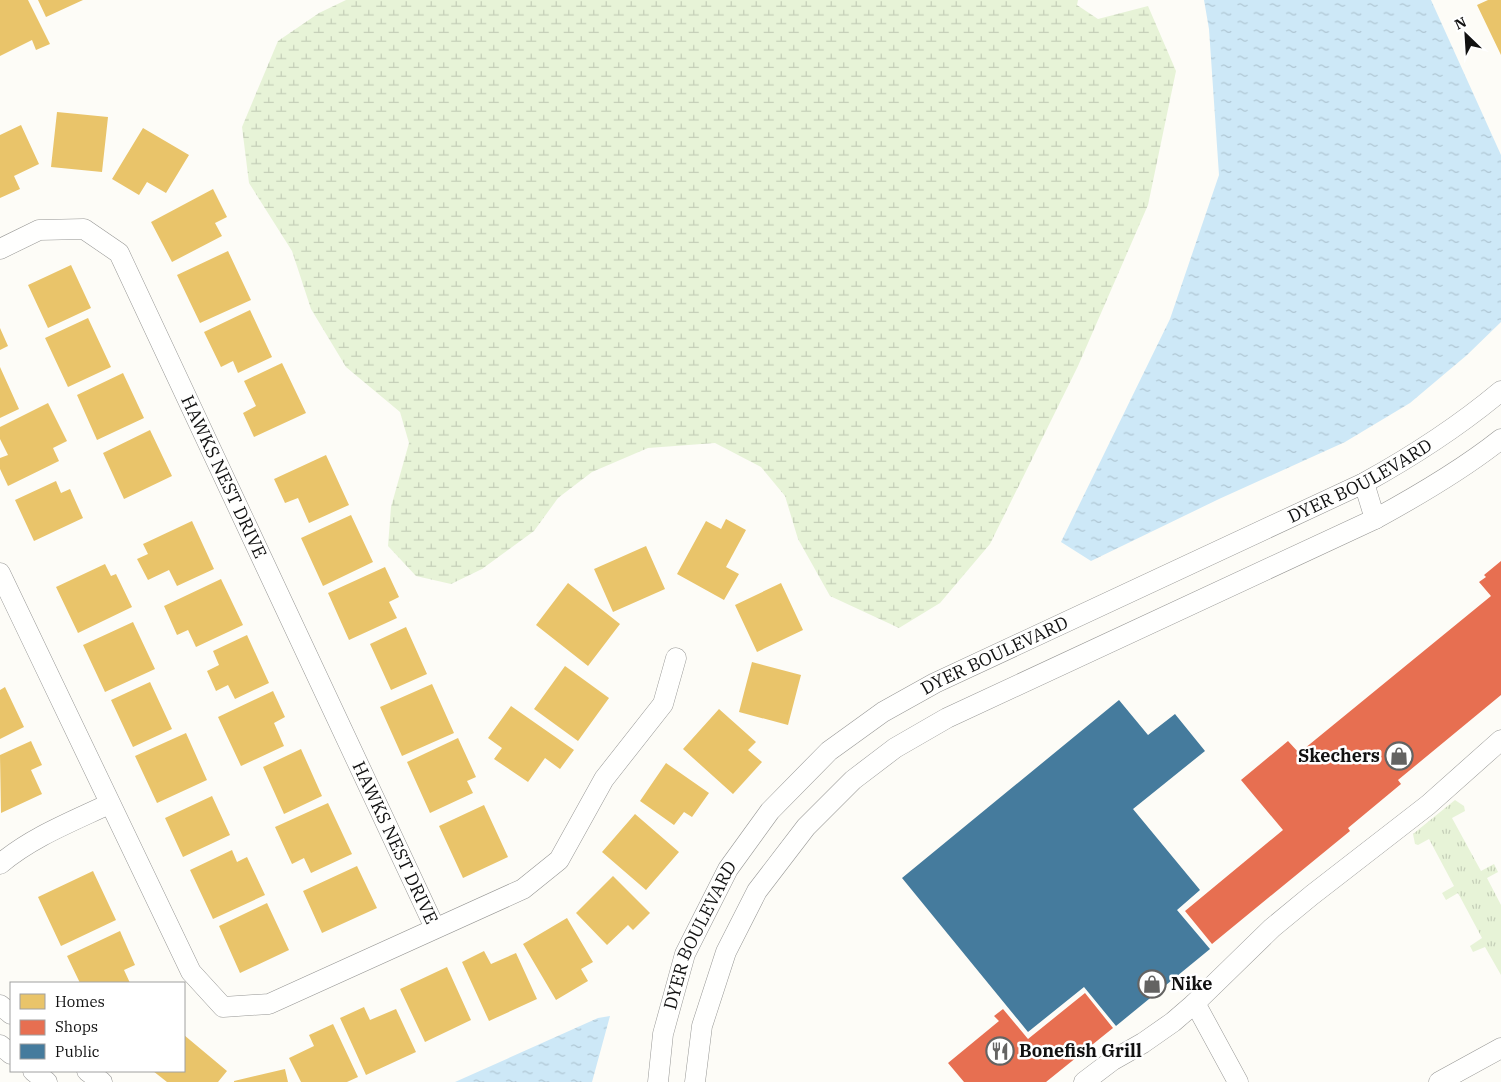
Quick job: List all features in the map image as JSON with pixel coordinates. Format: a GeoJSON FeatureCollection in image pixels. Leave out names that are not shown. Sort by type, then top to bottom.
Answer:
{"type":"FeatureCollection","features":[{"type":"Feature","properties":{"kind":"street","name":"HAWKS NEST DRIVE"},"geometry":{"type":"LineString","coordinates":[[0,248],[39,230],[84,229],[119,254],[435,928],[269,1004],[224,1007],[191,972],[0,573]]}},
{"type":"Feature","properties":{"kind":"street","name":"DYER BOULEVARD"},"geometry":{"type":"LineString","coordinates":[[658,1082],[663,1034],[685,954],[728,869],[770,811],[829,751],[883,712],[935,683],[1364,483],[1406,460],[1445,435],[1501,391]]}},
{"type":"Feature","properties":{"kind":"street","name":"DYER BOULEVARD"},"geometry":{"type":"LineString","coordinates":[[695,1082],[702,1026],[711,998],[726,952],[757,891],[806,827],[853,780],[895,748],[947,718],[1375,519],[1422,494],[1501,439]]}},
{"type":"Feature","properties":{"kind":"street"},"geometry":{"type":"LineString","coordinates":[[1364,483],[1375,519]]}},
{"type":"Feature","properties":{"kind":"street"},"geometry":{"type":"LineString","coordinates":[[435,928],[523,888],[560,860],[604,779],[663,704],[676,658]]}},
{"type":"Feature","properties":{"kind":"street"},"geometry":{"type":"LineString","coordinates":[[1084,1082],[1113,1060],[1168,1026],[1196,1003],[1272,928],[1422,810],[1501,740]]}},
{"type":"Feature","properties":{"kind":"street"},"geometry":{"type":"LineString","coordinates":[[0,864],[35,839],[109,804]]}},
{"type":"Feature","properties":{"kind":"street"},"geometry":{"type":"LineString","coordinates":[[1196,1003],[1238,1082]]}},
{"type":"Feature","properties":{"kind":"street"},"geometry":{"type":"LineString","coordinates":[[0,1005],[10,1013]]}},
{"type":"Feature","properties":{"kind":"street"},"geometry":{"type":"LineString","coordinates":[[0,1045],[10,1053]]}},
{"type":"Feature","properties":{"kind":"street"},"geometry":{"type":"LineString","coordinates":[[1439,1082],[1501,1048]]}},
{"type":"Feature","properties":{"kind":"street"},"geometry":{"type":"LineString","coordinates":[[34,1072],[47,1082]]}},
{"type":"Feature","properties":{"kind":"street"},"geometry":{"type":"LineString","coordinates":[[88,1072],[102,1082]]}},
{"type":"Feature","properties":{"kind":"green space"},"geometry":{"type":"Polygon","coordinates":[[[346,0],[1078,0],[1077,5],[1098,19],[1148,6],[1176,71],[1148,205],[1078,366],[990,544],[940,603],[899,628],[830,596],[798,539],[785,496],[761,467],[715,443],[648,448],[592,472],[558,498],[534,531],[482,569],[451,584],[416,576],[388,546],[391,507],[409,443],[400,412],[346,367],[311,309],[292,251],[249,183],[242,127],[278,41],[319,13],[346,0]]]}},
{"type":"Feature","properties":{"kind":"green space"},"geometry":{"type":"Polygon","coordinates":[[[1455,800],[1464,806],[1465,811],[1452,818],[1481,871],[1494,864],[1498,872],[1487,878],[1501,905],[1501,975],[1485,947],[1473,952],[1470,946],[1482,938],[1458,893],[1446,900],[1442,893],[1454,886],[1429,839],[1418,845],[1415,844],[1413,834],[1455,800]]]}},
{"type":"Feature","properties":{"kind":"water"},"geometry":{"type":"Polygon","coordinates":[[[1204,0],[1431,0],[1501,155],[1501,322],[1467,355],[1410,403],[1345,442],[1219,499],[1091,561],[1061,542],[1170,319],[1219,175],[1209,29],[1204,0]]]}},
{"type":"Feature","properties":{"kind":"water"},"geometry":{"type":"Polygon","coordinates":[[[610,1016],[592,1082],[455,1082],[598,1018],[610,1016]]]}},
{"type":"Feature","properties":{"kind":"building: Homes"},"geometry":{"type":"Polygon","coordinates":[[[0,0],[28,0],[50,44],[36,50],[32,40],[0,56],[0,0]]]}},
{"type":"Feature","properties":{"kind":"building: Homes"},"geometry":{"type":"Polygon","coordinates":[[[38,0],[83,0],[46,17],[38,0]]]}},
{"type":"Feature","properties":{"kind":"building: Homes"},"geometry":{"type":"Polygon","coordinates":[[[1488,0],[1501,0],[1501,55],[1477,5],[1488,0]]]}},
{"type":"Feature","properties":{"kind":"building: Homes"},"geometry":{"type":"Polygon","coordinates":[[[57,112],[108,117],[102,172],[51,167],[57,112]]]}},
{"type":"Feature","properties":{"kind":"building: Homes"},"geometry":{"type":"Polygon","coordinates":[[[21,125],[39,164],[14,176],[20,189],[0,198],[0,135],[21,125]]]}},
{"type":"Feature","properties":{"kind":"building: Homes"},"geometry":{"type":"Polygon","coordinates":[[[143,128],[189,155],[166,193],[147,182],[139,195],[112,179],[143,128]]]}},
{"type":"Feature","properties":{"kind":"building: Homes"},"geometry":{"type":"Polygon","coordinates":[[[213,189],[227,217],[215,223],[222,236],[172,262],[151,222],[213,189]]]}},
{"type":"Feature","properties":{"kind":"building: Homes"},"geometry":{"type":"Polygon","coordinates":[[[228,251],[251,300],[200,323],[177,275],[228,251]]]}},
{"type":"Feature","properties":{"kind":"building: Homes"},"geometry":{"type":"Polygon","coordinates":[[[71,265],[91,308],[48,328],[28,285],[71,265]]]}},
{"type":"Feature","properties":{"kind":"building: Homes"},"geometry":{"type":"Polygon","coordinates":[[[250,310],[272,357],[238,373],[233,361],[221,367],[204,332],[250,310]]]}},
{"type":"Feature","properties":{"kind":"building: Homes"},"geometry":{"type":"Polygon","coordinates":[[[88,318],[111,367],[68,387],[45,338],[88,318]]]}},
{"type":"Feature","properties":{"kind":"building: Homes"},"geometry":{"type":"Polygon","coordinates":[[[0,328],[8,346],[0,350],[0,328]]]}},
{"type":"Feature","properties":{"kind":"building: Homes"},"geometry":{"type":"Polygon","coordinates":[[[282,363],[306,413],[254,437],[243,413],[256,406],[244,381],[282,363]]]}},
{"type":"Feature","properties":{"kind":"building: Homes"},"geometry":{"type":"Polygon","coordinates":[[[0,367],[19,409],[0,418],[0,367]]]}},
{"type":"Feature","properties":{"kind":"building: Homes"},"geometry":{"type":"Polygon","coordinates":[[[123,373],[144,418],[97,440],[77,395],[123,373]]]}},
{"type":"Feature","properties":{"kind":"building: Homes"},"geometry":{"type":"Polygon","coordinates":[[[48,403],[67,441],[53,448],[59,461],[8,486],[0,469],[0,458],[8,455],[0,439],[0,427],[48,403]]]}},
{"type":"Feature","properties":{"kind":"building: Homes"},"geometry":{"type":"Polygon","coordinates":[[[150,430],[172,476],[124,499],[103,453],[150,430]]]}},
{"type":"Feature","properties":{"kind":"building: Homes"},"geometry":{"type":"Polygon","coordinates":[[[326,455],[349,505],[309,523],[298,498],[285,503],[274,479],[326,455]]]}},
{"type":"Feature","properties":{"kind":"building: Homes"},"geometry":{"type":"Polygon","coordinates":[[[56,481],[61,493],[70,489],[83,518],[34,541],[15,500],[56,481]]]}},
{"type":"Feature","properties":{"kind":"building: Homes"},"geometry":{"type":"Polygon","coordinates":[[[351,515],[373,562],[323,586],[301,538],[351,515]]]}},
{"type":"Feature","properties":{"kind":"building: Homes"},"geometry":{"type":"Polygon","coordinates":[[[726,519],[746,530],[726,567],[739,574],[724,600],[677,574],[706,521],[721,529],[726,519]]]}},
{"type":"Feature","properties":{"kind":"building: Homes"},"geometry":{"type":"Polygon","coordinates":[[[192,521],[214,569],[177,586],[169,570],[148,580],[137,559],[148,554],[143,544],[192,521]]]}},
{"type":"Feature","properties":{"kind":"building: Homes"},"geometry":{"type":"Polygon","coordinates":[[[646,546],[665,589],[613,612],[594,569],[646,546]]]}},
{"type":"Feature","properties":{"kind":"building: Homes"},"geometry":{"type":"Polygon","coordinates":[[[105,564],[111,576],[116,574],[132,607],[78,633],[56,587],[105,564]]]}},
{"type":"Feature","properties":{"kind":"building: Homes"},"geometry":{"type":"Polygon","coordinates":[[[385,567],[399,597],[389,602],[397,618],[349,640],[328,593],[385,567]]]}},
{"type":"Feature","properties":{"kind":"building: Homes"},"geometry":{"type":"Polygon","coordinates":[[[221,579],[243,625],[196,647],[188,630],[177,635],[164,606],[221,579]]]}},
{"type":"Feature","properties":{"kind":"building: Homes"},"geometry":{"type":"Polygon","coordinates":[[[568,583],[620,624],[588,666],[536,625],[568,583]]]}},
{"type":"Feature","properties":{"kind":"building: Homes"},"geometry":{"type":"Polygon","coordinates":[[[781,583],[803,630],[757,652],[735,605],[781,583]]]}},
{"type":"Feature","properties":{"kind":"building: Homes"},"geometry":{"type":"Polygon","coordinates":[[[133,622],[155,669],[105,692],[83,645],[133,622]]]}},
{"type":"Feature","properties":{"kind":"building: Homes"},"geometry":{"type":"Polygon","coordinates":[[[406,627],[427,674],[391,690],[370,644],[406,627]]]}},
{"type":"Feature","properties":{"kind":"building: Homes"},"geometry":{"type":"Polygon","coordinates":[[[247,635],[269,683],[235,699],[228,685],[216,691],[207,671],[219,665],[213,651],[247,635]]]}},
{"type":"Feature","properties":{"kind":"building: Homes"},"geometry":{"type":"Polygon","coordinates":[[[752,662],[801,675],[788,725],[739,712],[752,662]]]}},
{"type":"Feature","properties":{"kind":"building: Homes"},"geometry":{"type":"Polygon","coordinates":[[[565,666],[609,698],[578,741],[534,709],[565,666]]]}},
{"type":"Feature","properties":{"kind":"building: Homes"},"geometry":{"type":"Polygon","coordinates":[[[150,682],[172,729],[133,747],[111,700],[150,682]]]}},
{"type":"Feature","properties":{"kind":"building: Homes"},"geometry":{"type":"Polygon","coordinates":[[[432,684],[454,733],[402,756],[380,707],[432,684]]]}},
{"type":"Feature","properties":{"kind":"building: Homes"},"geometry":{"type":"Polygon","coordinates":[[[5,687],[24,727],[0,739],[0,690],[5,687]]]}},
{"type":"Feature","properties":{"kind":"building: Homes"},"geometry":{"type":"Polygon","coordinates":[[[273,691],[285,717],[274,723],[284,746],[241,766],[218,717],[273,691]]]}},
{"type":"Feature","properties":{"kind":"building: Homes"},"geometry":{"type":"Polygon","coordinates":[[[511,706],[574,750],[560,769],[545,758],[528,782],[494,759],[502,748],[488,738],[511,706]]]}},
{"type":"Feature","properties":{"kind":"building: Homes"},"geometry":{"type":"Polygon","coordinates":[[[719,709],[756,742],[748,750],[762,762],[733,794],[683,749],[719,709]]]}},
{"type":"Feature","properties":{"kind":"building: Homes"},"geometry":{"type":"Polygon","coordinates":[[[186,733],[207,780],[157,803],[135,756],[186,733]]]}},
{"type":"Feature","properties":{"kind":"building: Homes"},"geometry":{"type":"Polygon","coordinates":[[[458,738],[476,777],[467,781],[473,793],[430,813],[407,762],[458,738]]]}},
{"type":"Feature","properties":{"kind":"building: Homes"},"geometry":{"type":"Polygon","coordinates":[[[31,741],[42,765],[31,770],[42,794],[1,813],[0,755],[31,741]]]}},
{"type":"Feature","properties":{"kind":"building: Homes"},"geometry":{"type":"Polygon","coordinates":[[[301,749],[322,796],[284,814],[263,767],[301,749]]]}},
{"type":"Feature","properties":{"kind":"building: Homes"},"geometry":{"type":"Polygon","coordinates":[[[666,763],[709,793],[692,817],[684,812],[674,825],[640,801],[666,763]]]}},
{"type":"Feature","properties":{"kind":"building: Homes"},"geometry":{"type":"Polygon","coordinates":[[[212,796],[230,835],[183,857],[165,818],[212,796]]]}},
{"type":"Feature","properties":{"kind":"building: Homes"},"geometry":{"type":"Polygon","coordinates":[[[328,803],[352,854],[311,873],[304,858],[292,864],[275,827],[328,803]]]}},
{"type":"Feature","properties":{"kind":"building: Homes"},"geometry":{"type":"Polygon","coordinates":[[[484,805],[508,857],[463,878],[439,826],[484,805]]]}},
{"type":"Feature","properties":{"kind":"building: Homes"},"geometry":{"type":"Polygon","coordinates":[[[635,814],[679,852],[646,890],[602,852],[635,814]]]}},
{"type":"Feature","properties":{"kind":"building: Homes"},"geometry":{"type":"Polygon","coordinates":[[[232,850],[237,862],[247,857],[265,895],[213,919],[190,870],[232,850]]]}},
{"type":"Feature","properties":{"kind":"building: Homes"},"geometry":{"type":"Polygon","coordinates":[[[357,866],[377,908],[322,933],[303,891],[357,866]]]}},
{"type":"Feature","properties":{"kind":"building: Homes"},"geometry":{"type":"Polygon","coordinates":[[[93,871],[116,920],[61,946],[38,897],[93,871]]]}},
{"type":"Feature","properties":{"kind":"building: Homes"},"geometry":{"type":"Polygon","coordinates":[[[613,876],[650,913],[633,930],[628,925],[607,945],[576,913],[613,876]]]}},
{"type":"Feature","properties":{"kind":"building: Homes"},"geometry":{"type":"Polygon","coordinates":[[[267,903],[289,950],[240,973],[219,926],[267,903]]]}},
{"type":"Feature","properties":{"kind":"building: Homes"},"geometry":{"type":"Polygon","coordinates":[[[567,918],[593,962],[581,969],[588,981],[556,1000],[523,944],[567,918]]]}},
{"type":"Feature","properties":{"kind":"building: Homes"},"geometry":{"type":"Polygon","coordinates":[[[120,931],[135,965],[124,970],[130,982],[80,982],[67,956],[120,931]]]}},
{"type":"Feature","properties":{"kind":"building: Homes"},"geometry":{"type":"Polygon","coordinates":[[[484,951],[491,964],[516,953],[537,999],[489,1021],[462,962],[484,951]]]}},
{"type":"Feature","properties":{"kind":"building: Homes"},"geometry":{"type":"Polygon","coordinates":[[[447,967],[471,1020],[425,1042],[400,989],[447,967]]]}},
{"type":"Feature","properties":{"kind":"building: Homes"},"geometry":{"type":"Polygon","coordinates":[[[364,1007],[370,1020],[396,1009],[416,1052],[366,1075],[340,1018],[364,1007]]]}},
{"type":"Feature","properties":{"kind":"building: Homes"},"geometry":{"type":"Polygon","coordinates":[[[333,1024],[358,1077],[347,1082],[301,1082],[289,1058],[314,1046],[309,1035],[333,1024]]]}},
{"type":"Feature","properties":{"kind":"building: Homes"},"geometry":{"type":"Polygon","coordinates":[[[185,1036],[227,1071],[218,1082],[167,1082],[154,1072],[185,1072],[185,1036]]]}},
{"type":"Feature","properties":{"kind":"building: Homes"},"geometry":{"type":"Polygon","coordinates":[[[285,1069],[288,1082],[234,1082],[234,1081],[285,1069]]]}},
{"type":"Feature","properties":{"kind":"building: Shops"},"geometry":{"type":"Polygon","coordinates":[[[1501,561],[1501,695],[1398,780],[1401,784],[1348,828],[1350,831],[1212,944],[1185,911],[1283,830],[1241,780],[1288,741],[1299,753],[1491,596],[1479,582],[1486,577],[1484,575],[1501,561]]]}},
{"type":"Feature","properties":{"kind":"building: Shops"},"geometry":{"type":"Polygon","coordinates":[[[1085,993],[1113,1028],[1046,1082],[964,1082],[948,1063],[999,1021],[994,1016],[1003,1009],[1028,1039],[1085,993]]]}},
{"type":"Feature","properties":{"kind":"building: Public"},"geometry":{"type":"Polygon","coordinates":[[[1119,700],[1148,735],[1175,714],[1205,751],[1133,809],[1200,890],[1177,910],[1210,949],[1116,1026],[1084,987],[1028,1032],[902,878],[1119,700]]]}},
{"type":"Feature","properties":{"kind":"place","name":"Skechers"},"geometry":{"type":"Point","coordinates":[1399,756]}},
{"type":"Feature","properties":{"kind":"place","name":"Nike"},"geometry":{"type":"Point","coordinates":[1152,984]}},
{"type":"Feature","properties":{"kind":"place","name":"Bonefish Grill"},"geometry":{"type":"Point","coordinates":[1000,1051]}}]}
